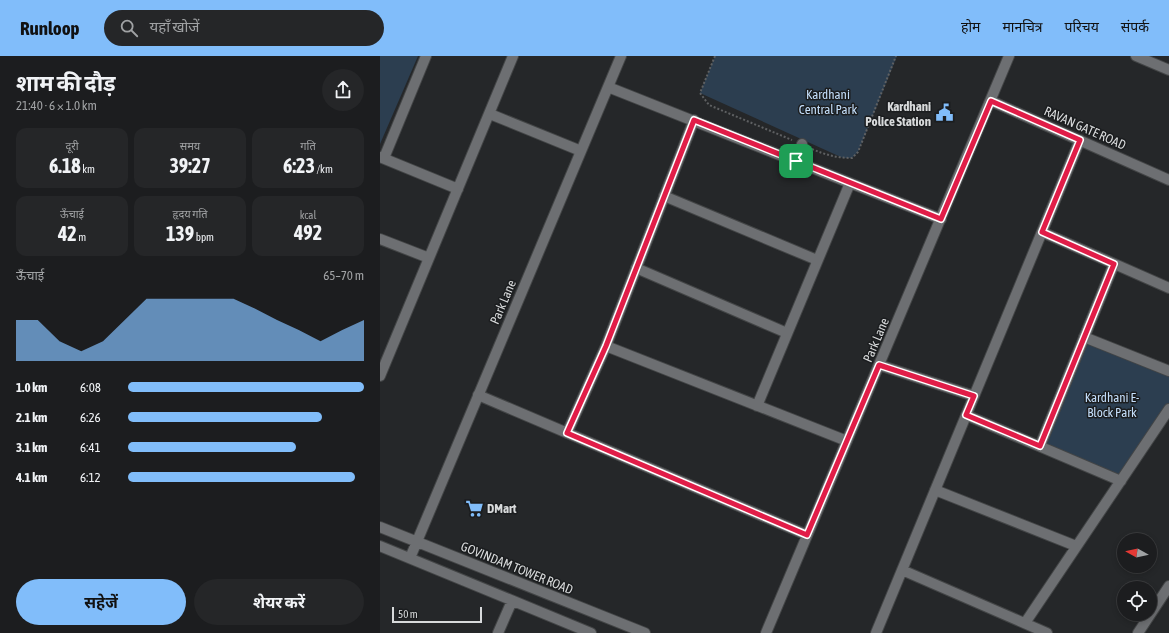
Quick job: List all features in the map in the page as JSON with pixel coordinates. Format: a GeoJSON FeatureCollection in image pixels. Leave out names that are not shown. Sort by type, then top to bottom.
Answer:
{"type":"FeatureCollection","features":[{"type":"Feature","properties":{"kind":"street"},"geometry":{"type":"LineString","coordinates":[[426,56],[382,157],[458,189]]}},
{"type":"Feature","properties":{"kind":"street"},"geometry":{"type":"LineString","coordinates":[[380,376],[513,56]]}},
{"type":"Feature","properties":{"kind":"street","name":"Park Lane"},"geometry":{"type":"LineString","coordinates":[[410,558],[621,56]]}},
{"type":"Feature","properties":{"kind":"street","name":"Park Lane"},"geometry":{"type":"LineString","coordinates":[[766,633],[1009,56]]}},
{"type":"Feature","properties":{"kind":"street"},"geometry":{"type":"LineString","coordinates":[[1136,56],[1169,70]]}},
{"type":"Feature","properties":{"kind":"street"},"geometry":{"type":"LineString","coordinates":[[608,87],[941,219]]}},
{"type":"Feature","properties":{"kind":"street","name":"RAVAN GATE ROAD"},"geometry":{"type":"LineString","coordinates":[[991,101],[1169,180]]}},
{"type":"Feature","properties":{"kind":"street"},"geometry":{"type":"LineString","coordinates":[[490,114],[581,150]]}},
{"type":"Feature","properties":{"kind":"street"},"geometry":{"type":"LineString","coordinates":[[567,433],[606,346],[694,120]]}},
{"type":"Feature","properties":{"kind":"street"},"geometry":{"type":"LineString","coordinates":[[876,633],[1080,140]]}},
{"type":"Feature","properties":{"kind":"street"},"geometry":{"type":"LineString","coordinates":[[796,161],[802,144]]}},
{"type":"Feature","properties":{"kind":"street"},"geometry":{"type":"LineString","coordinates":[[757,406],[816,260],[850,183]]}},
{"type":"Feature","properties":{"kind":"street"},"geometry":{"type":"LineString","coordinates":[[664,196],[816,260]]}},
{"type":"Feature","properties":{"kind":"street"},"geometry":{"type":"LineString","coordinates":[[1042,232],[1169,288]]}},
{"type":"Feature","properties":{"kind":"street"},"geometry":{"type":"LineString","coordinates":[[380,239],[429,258]]}},
{"type":"Feature","properties":{"kind":"street"},"geometry":{"type":"LineString","coordinates":[[1040,446],[1114,264]]}},
{"type":"Feature","properties":{"kind":"street"},"geometry":{"type":"LineString","coordinates":[[636,268],[787,333]]}},
{"type":"Feature","properties":{"kind":"street"},"geometry":{"type":"LineString","coordinates":[[1084,337],[1169,371]]}},
{"type":"Feature","properties":{"kind":"street"},"geometry":{"type":"LineString","coordinates":[[606,346],[847,441]]}},
{"type":"Feature","properties":{"kind":"street"},"geometry":{"type":"LineString","coordinates":[[879,365],[974,396]]}},
{"type":"Feature","properties":{"kind":"street"},"geometry":{"type":"LineString","coordinates":[[478,395],[807,535]]}},
{"type":"Feature","properties":{"kind":"street"},"geometry":{"type":"LineString","coordinates":[[1025,623],[1169,409]]}},
{"type":"Feature","properties":{"kind":"street"},"geometry":{"type":"LineString","coordinates":[[966,415],[1121,481]]}},
{"type":"Feature","properties":{"kind":"street"},"geometry":{"type":"LineString","coordinates":[[935,490],[1076,546]]}},
{"type":"Feature","properties":{"kind":"street","name":"GOVINDAM TOWER ROAD"},"geometry":{"type":"LineString","coordinates":[[380,527],[645,633]]}},
{"type":"Feature","properties":{"kind":"street"},"geometry":{"type":"LineString","coordinates":[[380,546],[591,633]]}},
{"type":"Feature","properties":{"kind":"street"},"geometry":{"type":"LineString","coordinates":[[902,570],[1046,633]]}},
{"type":"Feature","properties":{"kind":"street"},"geometry":{"type":"LineString","coordinates":[[1138,633],[1169,586]]}},
{"type":"Feature","properties":{"kind":"street"},"geometry":{"type":"LineString","coordinates":[[498,633],[512,601]]}},
{"type":"Feature","properties":{"kind":"path"},"geometry":{"type":"LineString","coordinates":[[715,56],[700,93],[703,100],[709,105],[831,157],[852,158],[858,152],[896,56]]}},
{"type":"Feature","properties":{"kind":"green space"},"geometry":{"type":"Polygon","coordinates":[[[380,56],[418,56],[380,144],[380,56]]]}},
{"type":"Feature","properties":{"kind":"green space","name":"Kardhani Central Park"},"geometry":{"type":"Polygon","coordinates":[[[715,56],[897,56],[858,152],[852,158],[843,158],[700,93],[715,56]]]}},
{"type":"Feature","properties":{"kind":"green space","name":"Kardhani E- Block Park"},"geometry":{"type":"Polygon","coordinates":[[[1084,337],[1169,371],[1169,409],[1121,481],[1040,446],[1084,337]]]}},
{"type":"Feature","properties":{"kind":"place","name":"Kardhani Police Station"},"geometry":{"type":"Point","coordinates":[944,113]}},
{"type":"Feature","properties":{"kind":"place","name":"DMart"},"geometry":{"type":"Point","coordinates":[474,508]}},
{"type":"Feature","properties":{"kind":"route"},"geometry":{"type":"LineString","coordinates":[[991,101],[1080,140],[1042,232],[1114,264],[1040,446],[966,415],[974,396],[879,365],[807,535],[567,433],[606,346],[694,120],[796,161],[941,219],[991,101]]}}]}
